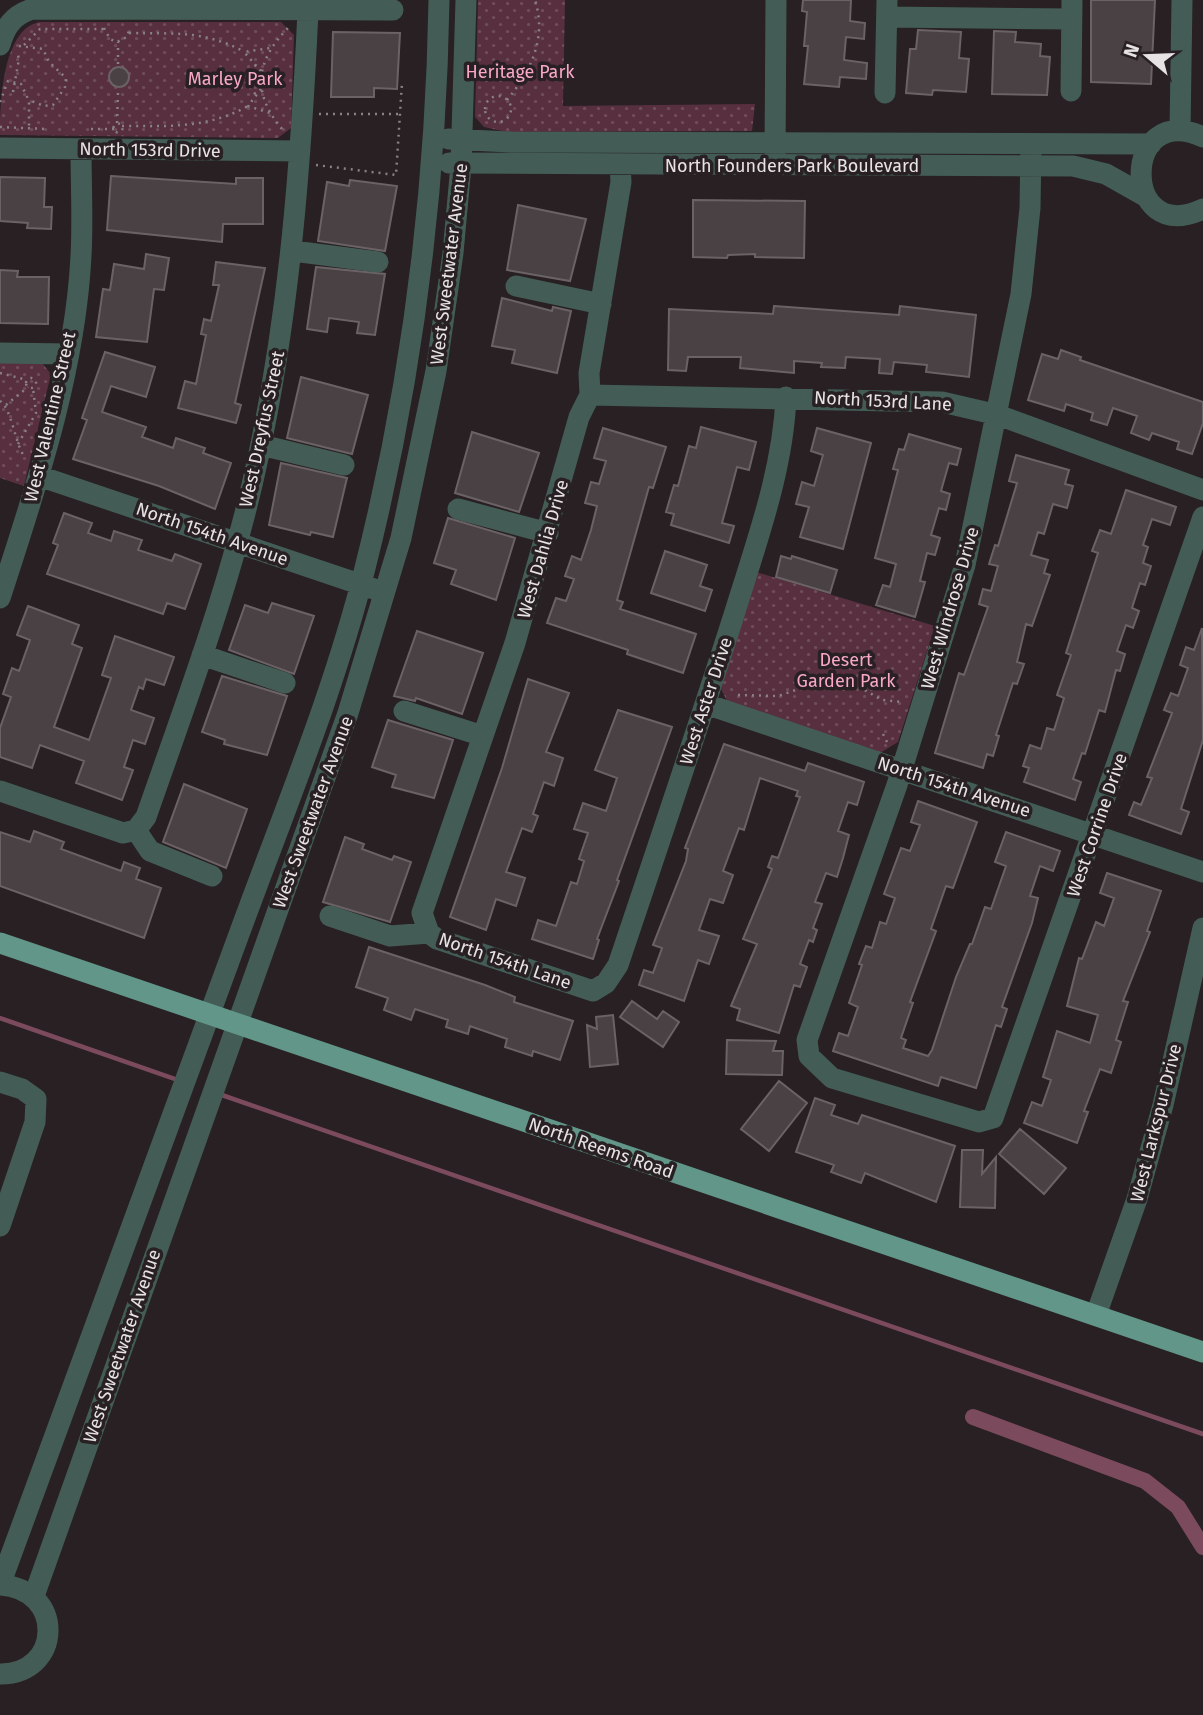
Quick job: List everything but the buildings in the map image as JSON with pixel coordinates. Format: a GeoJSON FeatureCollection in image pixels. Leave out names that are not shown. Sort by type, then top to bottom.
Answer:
{"type":"FeatureCollection","features":[{"type":"Feature","properties":{"kind":"main road","name":"North Reems Road"},"geometry":{"type":"LineString","coordinates":[[0,943],[1203,1352]]}},
{"type":"Feature","properties":{"kind":"street","name":"West Sweetwater Avenue"},"geometry":{"type":"LineString","coordinates":[[439,0],[435,138],[419,289],[405,377],[360,584],[319,712],[187,1082],[0,1585],[15,1586],[34,1596],[348,713],[386,592],[414,485],[436,372],[461,165],[466,0]]}},
{"type":"Feature","properties":{"kind":"street"},"geometry":{"type":"LineString","coordinates":[[774,165],[776,0]]}},
{"type":"Feature","properties":{"kind":"street"},"geometry":{"type":"LineString","coordinates":[[1180,131],[1182,0]]}},
{"type":"Feature","properties":{"kind":"street"},"geometry":{"type":"LineString","coordinates":[[885,93],[887,8],[1072,10],[1072,90]]}},
{"type":"Feature","properties":{"kind":"street"},"geometry":{"type":"LineString","coordinates":[[0,45],[4,31],[17,13],[32,9],[119,12],[393,10]]}},
{"type":"Feature","properties":{"kind":"street","name":"West Dreyfus Street"},"geometry":{"type":"LineString","coordinates":[[136,830],[146,817],[202,655],[237,543],[261,445],[308,158],[308,11]]}},
{"type":"Feature","properties":{"kind":"street"},"geometry":{"type":"LineString","coordinates":[[1145,196],[1140,185],[1140,163],[1151,144],[1160,137],[1180,131],[1203,138]]}},
{"type":"Feature","properties":{"kind":"street","name":"North Founders Park Boulevard"},"geometry":{"type":"LineString","coordinates":[[435,138],[461,141],[1151,144]]}},
{"type":"Feature","properties":{"kind":"street","name":"North 153rd Drive"},"geometry":{"type":"LineString","coordinates":[[0,148],[81,139],[308,158]]}},
{"type":"Feature","properties":{"kind":"street","name":"West Valentine Street"},"geometry":{"type":"LineString","coordinates":[[0,598],[33,467],[68,354],[81,257],[81,139]]}},
{"type":"Feature","properties":{"kind":"street","name":"West Windrose Drive"},"geometry":{"type":"LineString","coordinates":[[979,1122],[832,1077],[809,1056],[807,1040],[901,769],[965,565],[1021,294],[1031,145]]}},
{"type":"Feature","properties":{"kind":"street","name":"North Founders Park Boulevard"},"geometry":{"type":"LineString","coordinates":[[433,162],[461,165],[1087,168],[1119,180],[1171,214],[1192,214],[1203,209]]}},
{"type":"Feature","properties":{"kind":"street","name":"West Dahlia Drive"},"geometry":{"type":"LineString","coordinates":[[426,928],[422,913],[483,736],[548,533],[579,417],[590,395],[589,373],[621,182],[620,165]]}},
{"type":"Feature","properties":{"kind":"street"},"geometry":{"type":"LineString","coordinates":[[293,251],[378,262]]}},
{"type":"Feature","properties":{"kind":"street"},"geometry":{"type":"LineString","coordinates":[[516,286],[601,304]]}},
{"type":"Feature","properties":{"kind":"street"},"geometry":{"type":"LineString","coordinates":[[0,353],[68,354]]}},
{"type":"Feature","properties":{"kind":"street","name":"North 153rd Lane"},"geometry":{"type":"LineString","coordinates":[[590,395],[917,399],[971,407],[1203,490]]}},
{"type":"Feature","properties":{"kind":"street","name":"West Aster Drive"},"geometry":{"type":"LineString","coordinates":[[593,991],[606,983],[618,965],[706,704],[773,484],[784,433],[786,397]]}},
{"type":"Feature","properties":{"kind":"street"},"geometry":{"type":"LineString","coordinates":[[261,445],[344,465]]}},
{"type":"Feature","properties":{"kind":"street","name":"North 154th Avenue"},"geometry":{"type":"LineString","coordinates":[[33,467],[237,543],[386,592]]}},
{"type":"Feature","properties":{"kind":"street"},"geometry":{"type":"LineString","coordinates":[[458,509],[548,533]]}},
{"type":"Feature","properties":{"kind":"street","name":"West Corrine Drive"},"geometry":{"type":"LineString","coordinates":[[979,1122],[993,1118],[1203,517]]}},
{"type":"Feature","properties":{"kind":"street"},"geometry":{"type":"LineString","coordinates":[[202,655],[285,683]]}},
{"type":"Feature","properties":{"kind":"street","name":"North 154th Avenue"},"geometry":{"type":"LineString","coordinates":[[706,704],[1203,872]]}},
{"type":"Feature","properties":{"kind":"street"},"geometry":{"type":"LineString","coordinates":[[404,711],[483,736]]}},
{"type":"Feature","properties":{"kind":"street"},"geometry":{"type":"LineString","coordinates":[[0,791],[122,833],[136,830],[150,851],[212,876]]}},
{"type":"Feature","properties":{"kind":"street"},"geometry":{"type":"LineString","coordinates":[[330,916],[390,936],[426,928]]}},
{"type":"Feature","properties":{"kind":"street","name":"North 154th Lane"},"geometry":{"type":"LineString","coordinates":[[426,928],[437,939],[593,991]]}},
{"type":"Feature","properties":{"kind":"street","name":"West Larkspur Drive"},"geometry":{"type":"LineString","coordinates":[[1096,1315],[1137,1199],[1152,1146],[1203,928]]}},
{"type":"Feature","properties":{"kind":"street"},"geometry":{"type":"LineString","coordinates":[[0,1082],[22,1089],[36,1099],[35,1122],[0,1226]]}},
{"type":"Feature","properties":{"kind":"street"},"geometry":{"type":"LineString","coordinates":[[0,1674],[25,1669],[37,1660],[45,1647],[49,1632],[47,1617],[34,1596]]}},
{"type":"Feature","properties":{"kind":"path"},"geometry":{"type":"LineString","coordinates":[[507,100],[534,61],[539,22],[535,0]]}},
{"type":"Feature","properties":{"kind":"path"},"geometry":{"type":"LineString","coordinates":[[105,29],[119,12],[129,33]]}},
{"type":"Feature","properties":{"kind":"path"},"geometry":{"type":"LineString","coordinates":[[286,134],[270,113],[261,89],[261,71],[270,48],[290,25]]}},
{"type":"Feature","properties":{"kind":"path"},"geometry":{"type":"LineString","coordinates":[[24,45],[40,29],[105,29]]}},
{"type":"Feature","properties":{"kind":"path"},"geometry":{"type":"LineString","coordinates":[[105,29],[110,39],[118,42]]}},
{"type":"Feature","properties":{"kind":"path"},"geometry":{"type":"LineString","coordinates":[[118,42],[129,33],[191,33],[213,37],[245,52],[261,71]]}},
{"type":"Feature","properties":{"kind":"path"},"geometry":{"type":"LineString","coordinates":[[118,42],[118,64]]}},
{"type":"Feature","properties":{"kind":"path"},"geometry":{"type":"LineString","coordinates":[[13,92],[19,59],[17,47],[24,45],[43,49],[49,62],[66,78],[65,87],[53,105],[44,106],[29,100]]}},
{"type":"Feature","properties":{"kind":"path"},"geometry":{"type":"LineString","coordinates":[[245,52],[270,48]]}},
{"type":"Feature","properties":{"kind":"path"},"geometry":{"type":"LineString","coordinates":[[256,65],[245,80],[247,87],[256,95]]}},
{"type":"Feature","properties":{"kind":"path"},"geometry":{"type":"LineString","coordinates":[[0,102],[8,81],[14,81],[25,88],[29,100],[29,128]]}},
{"type":"Feature","properties":{"kind":"path"},"geometry":{"type":"LineString","coordinates":[[308,158],[396,175],[402,83]]}},
{"type":"Feature","properties":{"kind":"path"},"geometry":{"type":"LineString","coordinates":[[117,123],[122,126],[198,125],[227,117],[248,106],[261,89]]}},
{"type":"Feature","properties":{"kind":"path"},"geometry":{"type":"LineString","coordinates":[[114,129],[117,123],[118,92]]}},
{"type":"Feature","properties":{"kind":"path"},"geometry":{"type":"LineString","coordinates":[[498,96],[507,100],[510,106],[506,118],[494,121],[487,116],[485,109],[491,98],[498,96]]}},
{"type":"Feature","properties":{"kind":"path"},"geometry":{"type":"LineString","coordinates":[[248,106],[270,113]]}},
{"type":"Feature","properties":{"kind":"path"},"geometry":{"type":"LineString","coordinates":[[319,114],[400,114]]}},
{"type":"Feature","properties":{"kind":"path"},"geometry":{"type":"LineString","coordinates":[[81,139],[114,129],[118,132],[122,126]]}},
{"type":"Feature","properties":{"kind":"path"},"geometry":{"type":"LineString","coordinates":[[0,127],[54,130]]}},
{"type":"Feature","properties":{"kind":"path"},"geometry":{"type":"LineString","coordinates":[[0,373],[27,380],[35,379],[42,373]]}},
{"type":"Feature","properties":{"kind":"path"},"geometry":{"type":"LineString","coordinates":[[18,444],[36,413],[33,388],[35,379]]}},
{"type":"Feature","properties":{"kind":"path"},"geometry":{"type":"LineString","coordinates":[[27,380],[28,387]]}},
{"type":"Feature","properties":{"kind":"path"},"geometry":{"type":"LineString","coordinates":[[28,387],[33,388]]}},
{"type":"Feature","properties":{"kind":"path"},"geometry":{"type":"LineString","coordinates":[[6,405],[28,387]]}},
{"type":"Feature","properties":{"kind":"path"},"geometry":{"type":"LineString","coordinates":[[0,401],[6,405],[18,444],[33,467]]}},
{"type":"Feature","properties":{"kind":"path"},"geometry":{"type":"LineString","coordinates":[[735,694],[778,696],[796,693],[828,679],[844,678],[883,700],[903,702]]}},
{"type":"Feature","properties":{"kind":"path"},"geometry":{"type":"LineString","coordinates":[[883,734],[890,749]]}},
{"type":"Feature","properties":{"kind":"green space","name":"Heritage Park"},"geometry":{"type":"Polygon","coordinates":[[[478,0],[565,0],[563,106],[755,104],[752,131],[507,132],[484,127],[475,117],[478,0]]]}},
{"type":"Feature","properties":{"kind":"green space","name":"Marley Park"},"geometry":{"type":"Polygon","coordinates":[[[40,22],[281,22],[294,35],[291,128],[278,138],[0,135],[3,88],[11,52],[27,27],[40,22]]]}},
{"type":"Feature","properties":{"kind":"green space"},"geometry":{"type":"Polygon","coordinates":[[[0,362],[42,363],[51,374],[24,486],[0,478],[0,362]]]}},
{"type":"Feature","properties":{"kind":"green space","name":"Desert Garden Park"},"geometry":{"type":"Polygon","coordinates":[[[756,572],[935,626],[898,742],[880,753],[729,705],[721,689],[756,572]]]}},
{"type":"Feature","properties":{"kind":"waterway"},"geometry":{"type":"LineString","coordinates":[[0,1018],[181,1081]]}},
{"type":"Feature","properties":{"kind":"waterway"},"geometry":{"type":"LineString","coordinates":[[219,1094],[1203,1434]]}},
{"type":"Feature","properties":{"kind":"waterway"},"geometry":{"type":"LineString","coordinates":[[973,1417],[1145,1481],[1178,1507],[1203,1547]]}}]}
